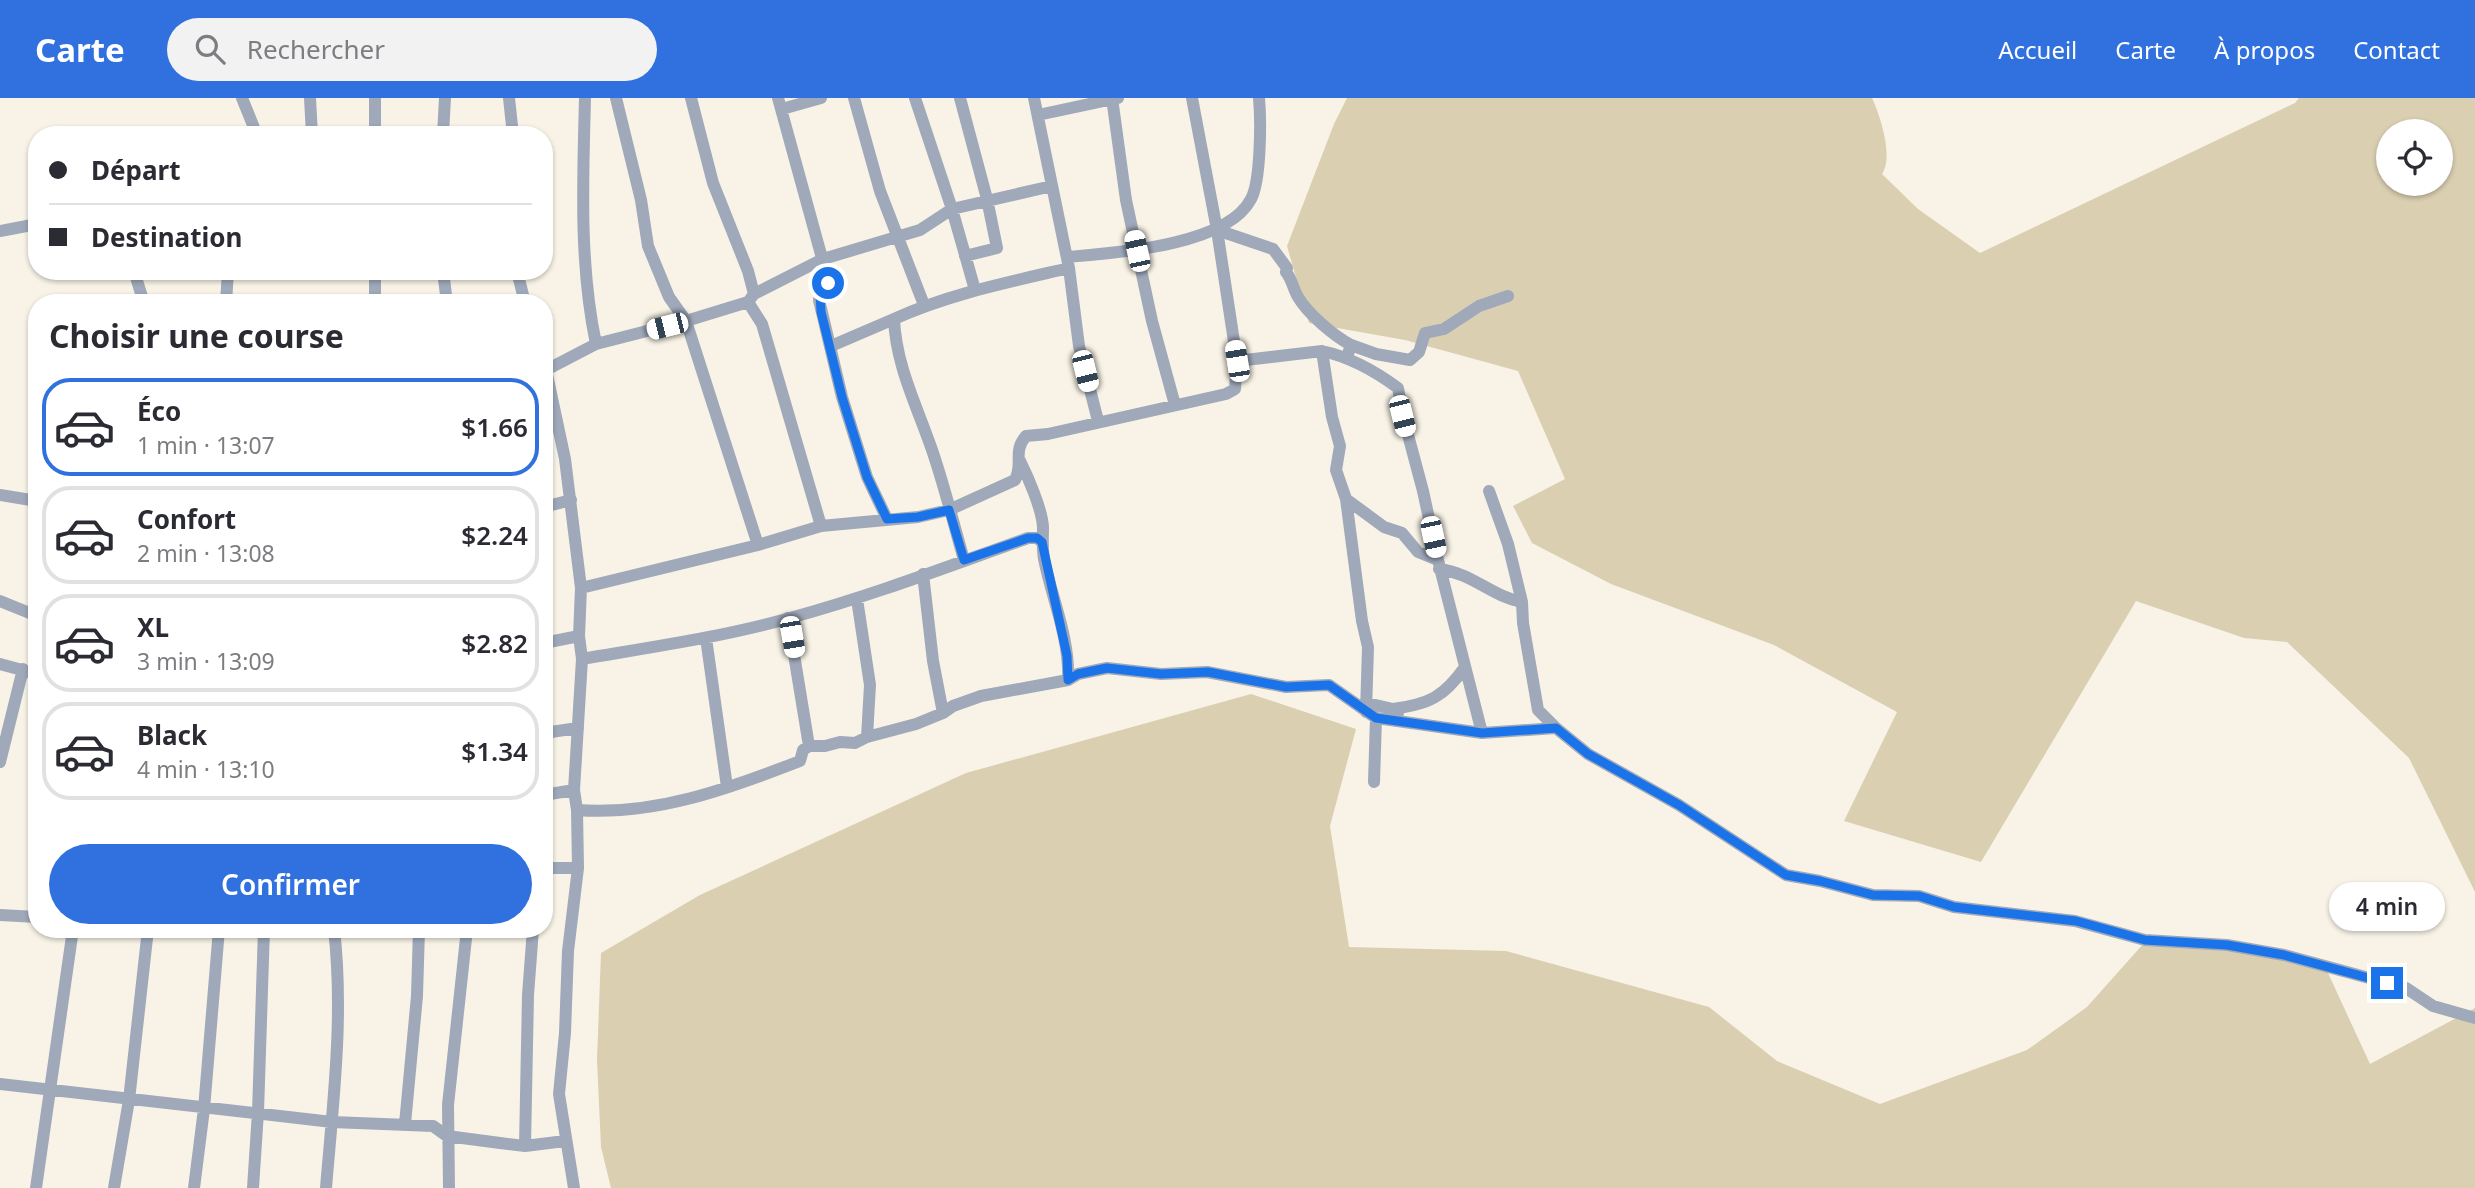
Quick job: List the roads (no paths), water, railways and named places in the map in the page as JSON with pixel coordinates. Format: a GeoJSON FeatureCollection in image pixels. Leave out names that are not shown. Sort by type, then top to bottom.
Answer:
{"type":"FeatureCollection","features":[{"type":"Feature","properties":{"kind":"street"},"geometry":{"type":"LineString","coordinates":[[242,98],[253,126]]}},
{"type":"Feature","properties":{"kind":"street"},"geometry":{"type":"LineString","coordinates":[[310,98],[312,126]]}},
{"type":"Feature","properties":{"kind":"street"},"geometry":{"type":"LineString","coordinates":[[375,98],[375,126]]}},
{"type":"Feature","properties":{"kind":"street"},"geometry":{"type":"LineString","coordinates":[[443,126],[445,98]]}},
{"type":"Feature","properties":{"kind":"street"},"geometry":{"type":"LineString","coordinates":[[509,98],[512,126]]}},
{"type":"Feature","properties":{"kind":"street"},"geometry":{"type":"LineString","coordinates":[[585,98],[583,250],[596,344]]}},
{"type":"Feature","properties":{"kind":"street"},"geometry":{"type":"LineString","coordinates":[[616,98],[641,200],[648,246],[669,297],[686,321],[758,545]]}},
{"type":"Feature","properties":{"kind":"street"},"geometry":{"type":"LineString","coordinates":[[691,98],[713,183],[748,271],[751,298],[762,324],[821,526]]}},
{"type":"Feature","properties":{"kind":"street"},"geometry":{"type":"LineString","coordinates":[[821,98],[780,104],[828,283],[820,293],[819,300],[842,397],[867,477],[887,519]]}},
{"type":"Feature","properties":{"kind":"street"},"geometry":{"type":"LineString","coordinates":[[854,98],[880,191],[924,305]]}},
{"type":"Feature","properties":{"kind":"street"},"geometry":{"type":"LineString","coordinates":[[915,98],[952,209],[975,290]]}},
{"type":"Feature","properties":{"kind":"street"},"geometry":{"type":"LineString","coordinates":[[960,98],[997,248],[965,256]]}},
{"type":"Feature","properties":{"kind":"street"},"geometry":{"type":"LineString","coordinates":[[1034,98],[1068,263],[1079,345],[1098,421]]}},
{"type":"Feature","properties":{"kind":"street"},"geometry":{"type":"LineString","coordinates":[[581,588],[758,545],[821,526],[918,517],[949,510],[1015,480],[1018,474],[1018,446],[1026,436],[1048,434],[1226,394],[1235,389],[1238,379],[1237,361],[1217,230],[1192,98]]}},
{"type":"Feature","properties":{"kind":"street"},"geometry":{"type":"LineString","coordinates":[[831,346],[924,305],[1068,263],[1137,251],[1217,230],[1236,218],[1252,197],[1261,127],[1259,98]]}},
{"type":"Feature","properties":{"kind":"street"},"geometry":{"type":"LineString","coordinates":[[1038,115],[1114,99],[1126,200],[1175,405]]}},
{"type":"Feature","properties":{"kind":"street"},"geometry":{"type":"LineString","coordinates":[[553,363],[596,344],[686,321],[751,298],[822,259],[899,239],[931,225],[952,209],[1052,186]]}},
{"type":"Feature","properties":{"kind":"street"},"geometry":{"type":"LineString","coordinates":[[0,231],[28,226]]}},
{"type":"Feature","properties":{"kind":"street"},"geometry":{"type":"LineString","coordinates":[[1217,230],[1273,249],[1287,268],[1286,272],[1299,300],[1349,351],[1398,388],[1402,416],[1423,491],[1438,565],[1482,733]]}},
{"type":"Feature","properties":{"kind":"street"},"geometry":{"type":"LineString","coordinates":[[1237,361],[1322,351],[1349,351],[1410,360],[1419,352],[1424,333],[1444,328],[1479,306],[1508,296]]}},
{"type":"Feature","properties":{"kind":"street"},"geometry":{"type":"LineString","coordinates":[[894,319],[895,345],[907,386],[930,443],[964,560]]}},
{"type":"Feature","properties":{"kind":"street"},"geometry":{"type":"LineString","coordinates":[[1322,351],[1332,417],[1340,446],[1336,470],[1346,499],[1362,621],[1368,647],[1374,782]]}},
{"type":"Feature","properties":{"kind":"street"},"geometry":{"type":"LineString","coordinates":[[553,404],[565,459],[581,588],[579,636],[582,659],[574,790],[578,868],[568,951],[565,1033],[559,1094],[574,1188]]}},
{"type":"Feature","properties":{"kind":"street"},"geometry":{"type":"LineString","coordinates":[[1019,457],[1043,524],[1042,542],[1067,656],[1068,680]]}},
{"type":"Feature","properties":{"kind":"street"},"geometry":{"type":"LineString","coordinates":[[1489,491],[1508,544],[1522,602],[1538,710],[1588,754],[1679,805],[1786,875],[1873,895],[1919,896],[1954,907],[2076,921],[2145,940],[2227,945],[2284,955],[2406,988],[2433,1006],[2475,1018]]}},
{"type":"Feature","properties":{"kind":"street"},"geometry":{"type":"LineString","coordinates":[[0,495],[28,500]]}},
{"type":"Feature","properties":{"kind":"street"},"geometry":{"type":"LineString","coordinates":[[1346,499],[1384,527],[1402,533],[1418,552],[1438,565],[1458,572],[1508,599],[1522,602]]}},
{"type":"Feature","properties":{"kind":"street"},"geometry":{"type":"LineString","coordinates":[[553,505],[571,500]]}},
{"type":"Feature","properties":{"kind":"street"},"geometry":{"type":"LineString","coordinates":[[582,659],[706,638],[788,618],[857,599],[1028,538],[1037,538],[1042,542]]}},
{"type":"Feature","properties":{"kind":"street"},"geometry":{"type":"LineString","coordinates":[[923,574],[933,662],[943,713]]}},
{"type":"Feature","properties":{"kind":"street"},"geometry":{"type":"LineString","coordinates":[[857,599],[870,685],[867,737]]}},
{"type":"Feature","properties":{"kind":"street"},"geometry":{"type":"LineString","coordinates":[[0,601],[28,612]]}},
{"type":"Feature","properties":{"kind":"street"},"geometry":{"type":"LineString","coordinates":[[788,618],[809,746]]}},
{"type":"Feature","properties":{"kind":"street"},"geometry":{"type":"LineString","coordinates":[[553,640],[579,636]]}},
{"type":"Feature","properties":{"kind":"street"},"geometry":{"type":"LineString","coordinates":[[706,638],[727,787]]}},
{"type":"Feature","properties":{"kind":"street"},"geometry":{"type":"LineString","coordinates":[[0,664],[28,671]]}},
{"type":"Feature","properties":{"kind":"street"},"geometry":{"type":"LineString","coordinates":[[1370,711],[1419,705],[1450,688],[1465,667]]}},
{"type":"Feature","properties":{"kind":"street"},"geometry":{"type":"LineString","coordinates":[[577,810],[601,812],[662,806],[800,761],[803,750],[809,746],[855,743],[867,737],[916,724],[981,696],[1068,680],[1078,674],[1107,668],[1161,674],[1208,672],[1286,687],[1329,685],[1370,711],[1409,723],[1482,733],[1556,728]]}},
{"type":"Feature","properties":{"kind":"street"},"geometry":{"type":"LineString","coordinates":[[0,762],[23,669]]}},
{"type":"Feature","properties":{"kind":"street"},"geometry":{"type":"LineString","coordinates":[[1393,709],[1409,723]]}},
{"type":"Feature","properties":{"kind":"street"},"geometry":{"type":"LineString","coordinates":[[553,732],[578,728]]}},
{"type":"Feature","properties":{"kind":"street"},"geometry":{"type":"LineString","coordinates":[[553,794],[574,790]]}},
{"type":"Feature","properties":{"kind":"street"},"geometry":{"type":"LineString","coordinates":[[553,868],[578,868]]}},
{"type":"Feature","properties":{"kind":"street"},"geometry":{"type":"LineString","coordinates":[[0,915],[28,917]]}},
{"type":"Feature","properties":{"kind":"street"},"geometry":{"type":"LineString","coordinates":[[36,1188],[72,938]]}},
{"type":"Feature","properties":{"kind":"street"},"geometry":{"type":"LineString","coordinates":[[114,1188],[130,1100],[147,938]]}},
{"type":"Feature","properties":{"kind":"street"},"geometry":{"type":"LineString","coordinates":[[194,1188],[204,1108],[218,938]]}},
{"type":"Feature","properties":{"kind":"street"},"geometry":{"type":"LineString","coordinates":[[253,1188],[264,938]]}},
{"type":"Feature","properties":{"kind":"street"},"geometry":{"type":"LineString","coordinates":[[326,1188],[339,1032],[335,938]]}},
{"type":"Feature","properties":{"kind":"street"},"geometry":{"type":"LineString","coordinates":[[404,1124],[417,996],[419,938]]}},
{"type":"Feature","properties":{"kind":"street"},"geometry":{"type":"LineString","coordinates":[[449,1188],[449,1093],[466,938]]}},
{"type":"Feature","properties":{"kind":"street"},"geometry":{"type":"LineString","coordinates":[[525,1146],[528,995],[532,938]]}},
{"type":"Feature","properties":{"kind":"street"},"geometry":{"type":"LineString","coordinates":[[0,1084],[331,1122],[433,1126],[447,1136],[525,1146],[565,1141]]}}]}
